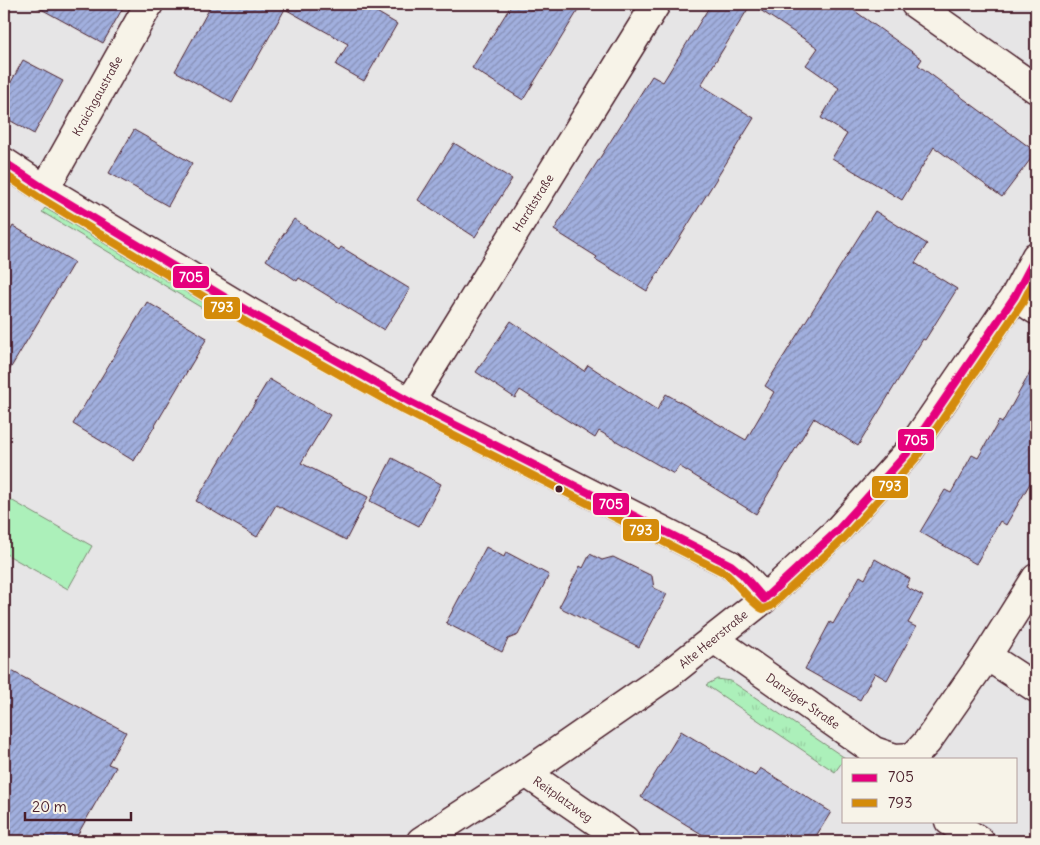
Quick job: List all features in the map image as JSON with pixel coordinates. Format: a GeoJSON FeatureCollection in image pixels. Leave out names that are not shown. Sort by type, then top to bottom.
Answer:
{"type":"FeatureCollection","features":[{"type":"Feature","properties":{"kind":"street","name":"Kraichgaustraße"},"geometry":{"type":"LineString","coordinates":[[44,189],[148,4]]}},
{"type":"Feature","properties":{"kind":"street","name":"Hardtstraße"},"geometry":{"type":"LineString","coordinates":[[410,402],[656,4]]}},
{"type":"Feature","properties":{"kind":"street"},"geometry":{"type":"LineString","coordinates":[[915,4],[1036,88]]}},
{"type":"Feature","properties":{"kind":"street"},"geometry":{"type":"LineString","coordinates":[[4,162],[44,189],[251,313],[410,402],[731,565],[743,575],[764,599]]}},
{"type":"Feature","properties":{"kind":"street","name":"Alte Heerstraße"},"geometry":{"type":"LineString","coordinates":[[421,841],[526,773],[670,674],[764,599],[836,532],[909,451],[1026,303],[1036,256]]}},
{"type":"Feature","properties":{"kind":"street","name":"Danziger Straße"},"geometry":{"type":"LineString","coordinates":[[714,639],[874,751],[895,758],[913,757],[928,742],[987,656],[1036,578]]}},
{"type":"Feature","properties":{"kind":"street"},"geometry":{"type":"LineString","coordinates":[[987,656],[1036,688]]}},
{"type":"Feature","properties":{"kind":"street","name":"Reitplatzweg"},"geometry":{"type":"LineString","coordinates":[[526,773],[625,841]]}},
{"type":"Feature","properties":{"kind":"street"},"geometry":{"type":"LineString","coordinates":[[950,822],[980,841]]}},
{"type":"Feature","properties":{"kind":"green space"},"geometry":{"type":"Polygon","coordinates":[[[45,208],[219,312],[217,317],[42,212],[45,208]]]}},
{"type":"Feature","properties":{"kind":"green space"},"geometry":{"type":"Polygon","coordinates":[[[4,496],[92,546],[68,589],[4,553],[4,496]]]}},
{"type":"Feature","properties":{"kind":"green space"},"geometry":{"type":"Polygon","coordinates":[[[717,679],[731,681],[845,758],[842,758],[842,762],[835,772],[706,685],[717,679]]]}},
{"type":"Feature","properties":{"kind":"building"},"geometry":{"type":"Polygon","coordinates":[[[32,4],[125,4],[103,43],[32,4]]]}},
{"type":"Feature","properties":{"kind":"building"},"geometry":{"type":"Polygon","coordinates":[[[212,4],[363,4],[397,24],[364,81],[336,65],[348,44],[285,9],[232,103],[175,71],[212,4]]]}},
{"type":"Feature","properties":{"kind":"building"},"geometry":{"type":"Polygon","coordinates":[[[512,4],[582,4],[523,100],[472,68],[512,4]]]}},
{"type":"Feature","properties":{"kind":"building"},"geometry":{"type":"Polygon","coordinates":[[[711,4],[751,4],[701,85],[754,118],[647,291],[595,259],[597,257],[554,230],[652,76],[663,82],[711,4]]]}},
{"type":"Feature","properties":{"kind":"building"},"geometry":{"type":"Polygon","coordinates":[[[751,4],[845,4],[922,59],[918,65],[1036,152],[1002,197],[934,147],[902,200],[832,158],[847,134],[821,118],[839,88],[806,65],[818,48],[751,4]]]}},
{"type":"Feature","properties":{"kind":"building"},"geometry":{"type":"Polygon","coordinates":[[[23,60],[63,81],[34,134],[4,117],[4,95],[23,60]]]}},
{"type":"Feature","properties":{"kind":"building"},"geometry":{"type":"Polygon","coordinates":[[[134,130],[192,163],[168,206],[109,173],[134,130]]]}},
{"type":"Feature","properties":{"kind":"building"},"geometry":{"type":"Polygon","coordinates":[[[454,143],[512,179],[475,237],[418,200],[454,143]]]}},
{"type":"Feature","properties":{"kind":"building"},"geometry":{"type":"Polygon","coordinates":[[[875,211],[927,244],[915,263],[957,289],[925,340],[923,339],[858,446],[814,418],[756,514],[679,466],[674,474],[599,431],[595,438],[520,390],[515,398],[476,372],[511,321],[584,371],[588,365],[657,410],[666,394],[746,440],[774,392],[765,386],[875,211]]]}},
{"type":"Feature","properties":{"kind":"building"},"geometry":{"type":"Polygon","coordinates":[[[294,219],[339,250],[341,247],[410,289],[384,330],[299,278],[297,281],[266,260],[294,219]]]}},
{"type":"Feature","properties":{"kind":"building"},"geometry":{"type":"Polygon","coordinates":[[[13,226],[74,262],[4,379],[4,242],[13,226]]]}},
{"type":"Feature","properties":{"kind":"building"},"geometry":{"type":"Polygon","coordinates":[[[147,302],[207,338],[134,461],[73,424],[147,302]]]}},
{"type":"Feature","properties":{"kind":"building"},"geometry":{"type":"Polygon","coordinates":[[[1036,362],[1036,473],[1006,525],[1000,521],[976,564],[920,532],[945,490],[951,493],[972,455],[978,458],[999,421],[1002,423],[1036,362]]]}},
{"type":"Feature","properties":{"kind":"building"},"geometry":{"type":"Polygon","coordinates":[[[269,379],[330,415],[301,463],[368,497],[346,540],[276,505],[257,537],[196,501],[269,379]]]}},
{"type":"Feature","properties":{"kind":"building"},"geometry":{"type":"Polygon","coordinates":[[[392,458],[441,484],[419,526],[370,501],[392,458]]]}},
{"type":"Feature","properties":{"kind":"building"},"geometry":{"type":"Polygon","coordinates":[[[486,547],[504,557],[506,552],[549,575],[518,635],[508,639],[502,652],[446,623],[486,547]]]}},
{"type":"Feature","properties":{"kind":"building"},"geometry":{"type":"Polygon","coordinates":[[[590,554],[602,560],[613,557],[652,576],[654,588],[667,594],[639,647],[559,607],[580,566],[583,568],[590,554]]]}},
{"type":"Feature","properties":{"kind":"building"},"geometry":{"type":"Polygon","coordinates":[[[875,559],[910,579],[906,587],[923,596],[908,623],[916,627],[887,680],[875,673],[860,700],[805,669],[830,622],[833,624],[860,576],[865,579],[875,559]]]}},
{"type":"Feature","properties":{"kind":"building"},"geometry":{"type":"Polygon","coordinates":[[[4,667],[126,732],[108,764],[116,767],[74,841],[4,841],[4,667]]]}},
{"type":"Feature","properties":{"kind":"building"},"geometry":{"type":"Polygon","coordinates":[[[681,731],[755,776],[760,768],[831,812],[813,841],[713,841],[641,797],[681,731]]]}},
{"type":"Feature","properties":{"kind":"transit line","name":"705"},"geometry":{"type":"LineString","coordinates":[[4,162],[45,189],[251,313],[410,402],[731,565],[743,575],[764,599]]}},
{"type":"Feature","properties":{"kind":"transit line","name":"793"},"geometry":{"type":"LineString","coordinates":[[4,174],[40,198],[246,322],[405,411],[725,573],[763,609],[771,606],[843,539],[916,458],[1023,302],[1036,277]]}},
{"type":"Feature","properties":{"kind":"transit line","name":"705"},"geometry":{"type":"LineString","coordinates":[[764,599],[836,532],[909,451],[1015,296],[1036,256]]}}]}
